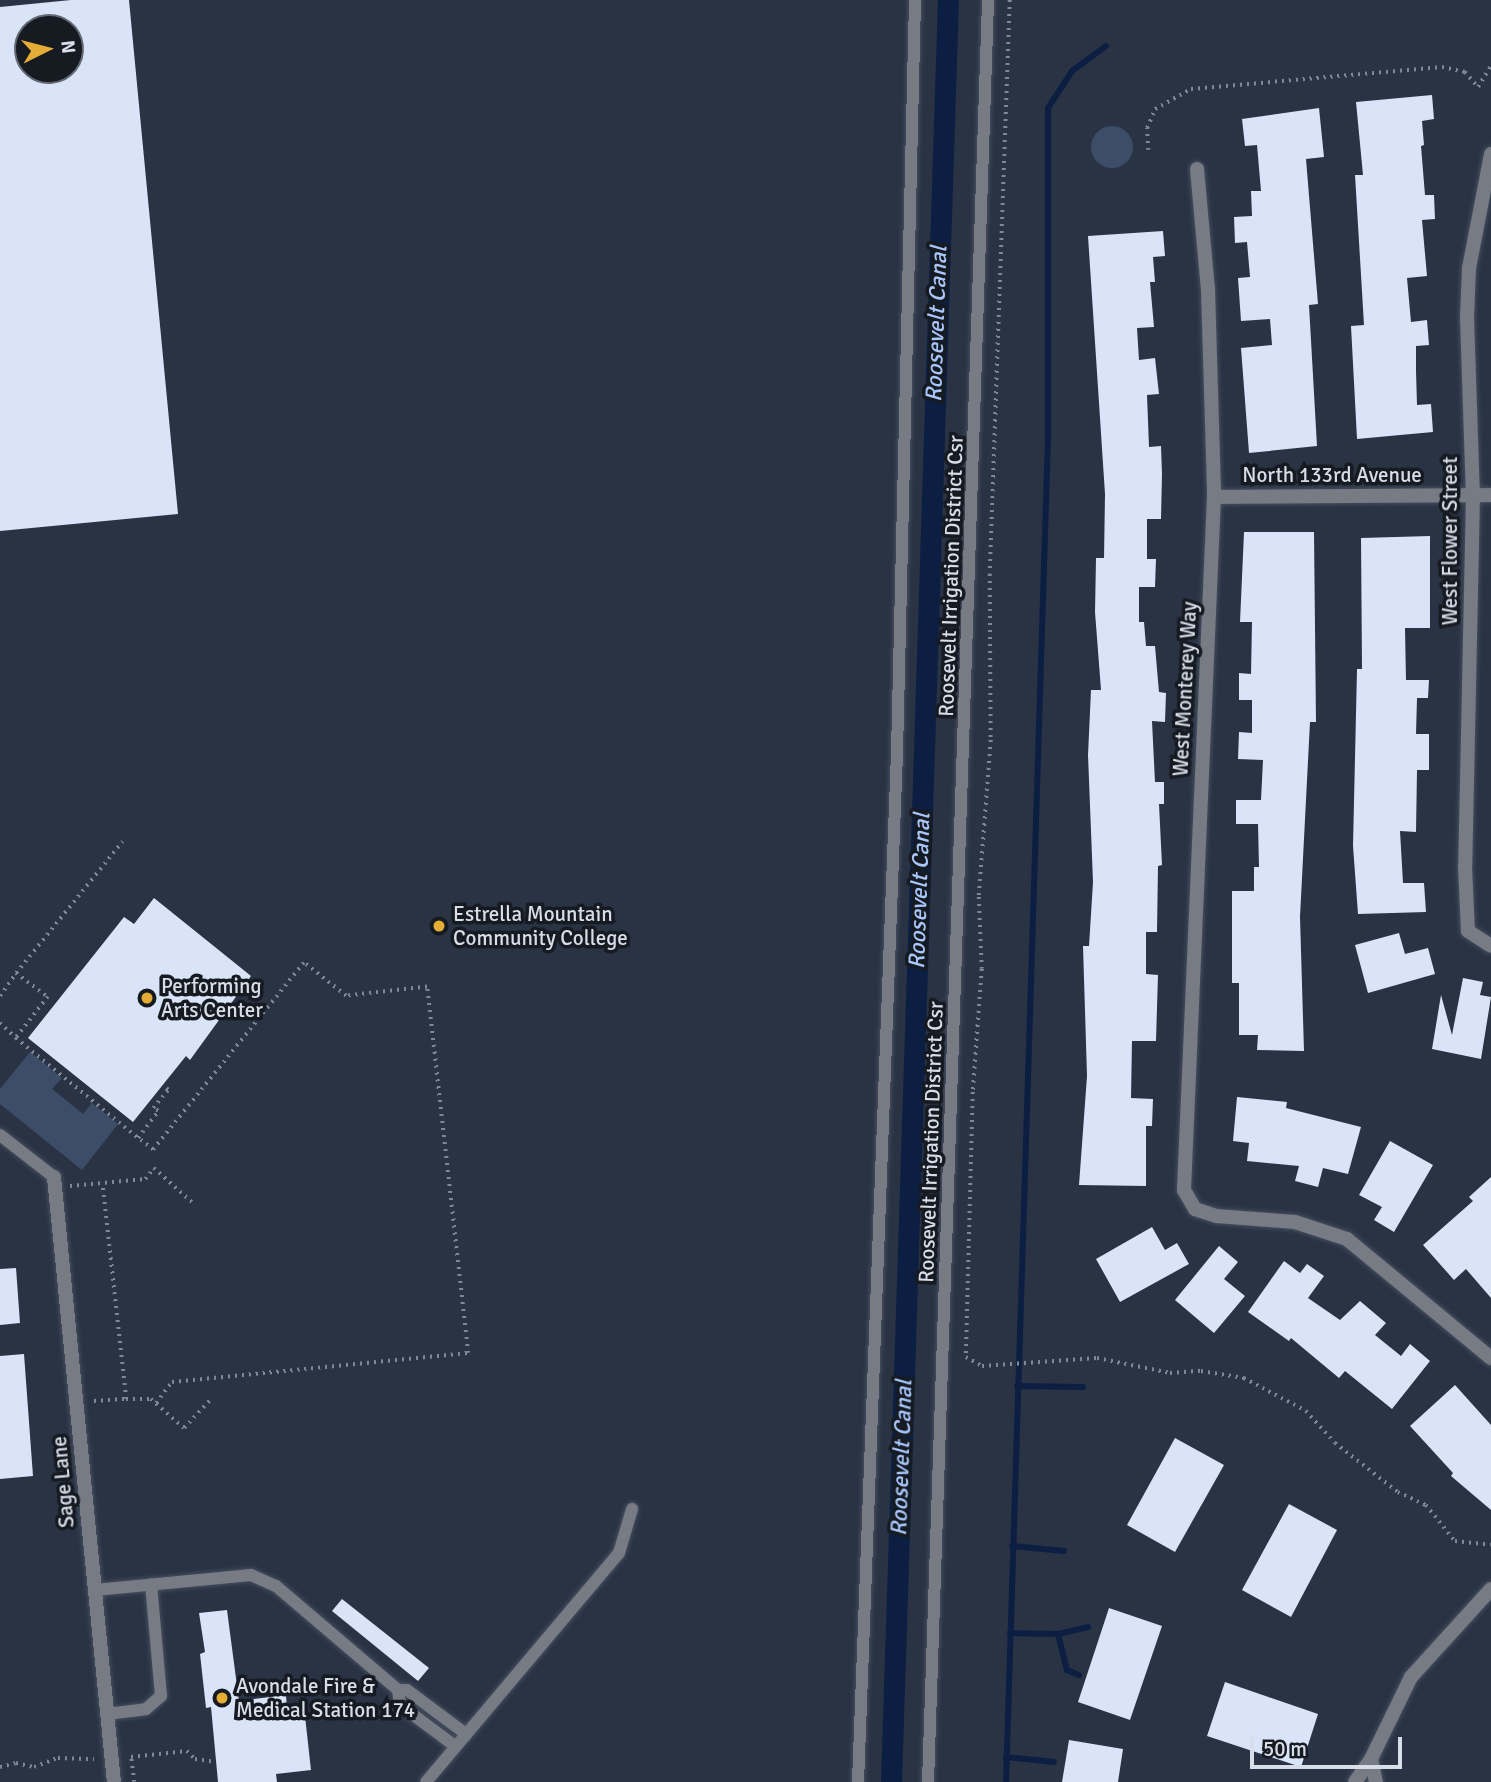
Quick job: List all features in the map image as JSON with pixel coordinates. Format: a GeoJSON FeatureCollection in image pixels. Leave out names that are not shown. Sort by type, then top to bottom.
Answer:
{"type":"FeatureCollection","features":[{"type":"Feature","properties":{"kind":"street","name":"West Flower Street"},"geometry":{"type":"LineString","coordinates":[[1491,154],[1468,280],[1473,495],[1465,866],[1468,931],[1491,946]]}},
{"type":"Feature","properties":{"kind":"street","name":"West Monterey Way"},"geometry":{"type":"LineString","coordinates":[[1197,169],[1208,289],[1214,497],[1184,1190],[1195,1209],[1216,1216],[1295,1222],[1347,1239],[1489,1352]]}},
{"type":"Feature","properties":{"kind":"street","name":"North 133rd Avenue"},"geometry":{"type":"LineString","coordinates":[[1214,497],[1491,495]]}},
{"type":"Feature","properties":{"kind":"street","name":"Sage Lane"},"geometry":{"type":"LineString","coordinates":[[54,1182],[114,1782]]}},
{"type":"Feature","properties":{"kind":"street"},"geometry":{"type":"LineString","coordinates":[[1354,1782],[1371,1759],[1411,1678],[1491,1588]]}},
{"type":"Feature","properties":{"kind":"street"},"geometry":{"type":"LineString","coordinates":[[1371,1759],[1376,1782]]}},
{"type":"Feature","properties":{"kind":"lane"},"geometry":{"type":"LineString","coordinates":[[858,1782],[897,753],[915,0]]}},
{"type":"Feature","properties":{"kind":"lane","name":"Roosevelt Irrigation District Csr"},"geometry":{"type":"LineString","coordinates":[[928,1782],[988,0]]}},
{"type":"Feature","properties":{"kind":"lane"},"geometry":{"type":"LineString","coordinates":[[0,1135],[54,1182]]}},
{"type":"Feature","properties":{"kind":"lane"},"geometry":{"type":"LineString","coordinates":[[426,1782],[619,1553],[632,1509]]}},
{"type":"Feature","properties":{"kind":"lane"},"geometry":{"type":"LineString","coordinates":[[94,1590],[228,1575],[255,1576],[276,1586],[398,1690],[407,1690],[466,1734]]}},
{"type":"Feature","properties":{"kind":"lane"},"geometry":{"type":"LineString","coordinates":[[107,1714],[146,1709],[162,1696],[151,1584]]}},
{"type":"Feature","properties":{"kind":"lane"},"geometry":{"type":"LineString","coordinates":[[398,1690],[400,1705],[455,1746]]}},
{"type":"Feature","properties":{"kind":"path"},"geometry":{"type":"LineString","coordinates":[[1010,0],[990,574],[991,740],[979,897],[982,969],[973,1092],[965,1357],[982,1366],[1097,1358],[1170,1373],[1201,1371],[1244,1378],[1306,1411],[1335,1443],[1398,1492],[1426,1505],[1455,1541],[1491,1545]]}},
{"type":"Feature","properties":{"kind":"path"},"geometry":{"type":"LineString","coordinates":[[1148,150],[1147,128],[1155,109],[1191,89],[1442,66],[1465,72],[1478,87],[1491,65]]}},
{"type":"Feature","properties":{"kind":"path"},"geometry":{"type":"LineString","coordinates":[[0,996],[122,842]]}},
{"type":"Feature","properties":{"kind":"path"},"geometry":{"type":"LineString","coordinates":[[0,1023],[153,1150],[304,963],[346,996],[427,987],[468,1353],[172,1382],[156,1403]]}},
{"type":"Feature","properties":{"kind":"path"},"geometry":{"type":"LineString","coordinates":[[16,973],[48,998],[16,1038]]}},
{"type":"Feature","properties":{"kind":"path"},"geometry":{"type":"LineString","coordinates":[[138,1138],[158,1111],[153,1108],[168,1090],[163,1085]]}},
{"type":"Feature","properties":{"kind":"path"},"geometry":{"type":"LineString","coordinates":[[54,1182],[102,1183],[145,1179],[154,1168],[193,1203]]}},
{"type":"Feature","properties":{"kind":"path"},"geometry":{"type":"LineString","coordinates":[[102,1183],[126,1399]]}},
{"type":"Feature","properties":{"kind":"path"},"geometry":{"type":"LineString","coordinates":[[77,1404],[151,1399],[184,1428],[212,1398]]}},
{"type":"Feature","properties":{"kind":"path"},"geometry":{"type":"LineString","coordinates":[[0,1767],[16,1763],[34,1768],[58,1758],[111,1760],[187,1751],[195,1759],[216,1762]]}},
{"type":"Feature","properties":{"kind":"path"},"geometry":{"type":"LineString","coordinates":[[131,1757],[134,1782]]}},
{"type":"Feature","properties":{"kind":"shaded area"},"geometry":{"type":"Polygon","coordinates":[[[1112,126],[1127,132],[1133,147],[1127,162],[1112,168],[1097,162],[1091,147],[1097,132],[1112,126]]]}},
{"type":"Feature","properties":{"kind":"shaded area"},"geometry":{"type":"Polygon","coordinates":[[[30,1052],[62,1078],[52,1089],[83,1114],[92,1103],[118,1124],[82,1170],[0,1104],[0,1089],[30,1052]]]}},
{"type":"Feature","properties":{"kind":"building"},"geometry":{"type":"Polygon","coordinates":[[[71,0],[129,0],[178,514],[0,531],[0,7],[71,0]]]}},
{"type":"Feature","properties":{"kind":"building"},"geometry":{"type":"Polygon","coordinates":[[[1432,95],[1434,119],[1422,121],[1424,145],[1421,146],[1425,195],[1434,195],[1435,219],[1422,220],[1427,276],[1407,278],[1411,322],[1427,320],[1429,345],[1416,346],[1417,405],[1431,404],[1433,432],[1357,439],[1351,326],[1364,325],[1355,175],[1363,175],[1356,102],[1432,95]]]}},
{"type":"Feature","properties":{"kind":"building"},"geometry":{"type":"Polygon","coordinates":[[[1319,108],[1324,157],[1306,159],[1318,304],[1309,305],[1317,446],[1249,453],[1241,348],[1272,345],[1270,319],[1241,321],[1238,278],[1250,277],[1247,242],[1235,243],[1234,217],[1252,216],[1251,191],[1261,191],[1257,145],[1245,146],[1242,119],[1319,108]]]}},
{"type":"Feature","properties":{"kind":"building"},"geometry":{"type":"Polygon","coordinates":[[[1163,231],[1165,256],[1153,257],[1155,282],[1150,282],[1154,327],[1137,328],[1139,360],[1155,358],[1159,394],[1147,395],[1149,447],[1161,446],[1162,474],[1161,519],[1147,519],[1147,559],[1156,559],[1155,587],[1139,587],[1139,622],[1144,622],[1146,646],[1155,646],[1159,692],[1166,693],[1165,722],[1152,721],[1155,782],[1164,782],[1164,804],[1159,804],[1162,865],[1158,866],[1157,932],[1146,932],[1146,974],[1158,975],[1156,1041],[1132,1041],[1131,1098],[1153,1099],[1152,1126],[1146,1126],[1146,1186],[1079,1185],[1087,1076],[1083,946],[1089,946],[1093,882],[1088,755],[1091,690],[1101,690],[1095,612],[1096,558],[1104,558],[1105,494],[1088,236],[1163,231]]]}},
{"type":"Feature","properties":{"kind":"building"},"geometry":{"type":"Polygon","coordinates":[[[1244,532],[1314,532],[1316,722],[1310,722],[1300,917],[1304,1051],[1257,1050],[1258,1035],[1239,1035],[1239,983],[1232,983],[1232,891],[1254,891],[1254,867],[1259,867],[1258,824],[1236,824],[1236,800],[1261,800],[1263,760],[1238,759],[1239,732],[1252,733],[1252,700],[1239,700],[1239,673],[1251,674],[1252,622],[1240,622],[1244,532]]]}},
{"type":"Feature","properties":{"kind":"building"},"geometry":{"type":"Polygon","coordinates":[[[1430,536],[1430,628],[1405,628],[1406,680],[1429,680],[1428,698],[1417,698],[1416,734],[1429,734],[1429,770],[1417,770],[1416,832],[1400,831],[1403,883],[1424,883],[1426,912],[1358,914],[1353,846],[1357,669],[1362,669],[1361,538],[1430,536]]]}},
{"type":"Feature","properties":{"kind":"building","name":"Performing Arts Center"},"geometry":{"type":"Polygon","coordinates":[[[154,898],[251,976],[190,1060],[186,1056],[133,1122],[28,1038],[124,917],[134,924],[154,898]]]}},
{"type":"Feature","properties":{"kind":"building"},"geometry":{"type":"Polygon","coordinates":[[[1399,933],[1405,954],[1428,948],[1435,974],[1368,993],[1355,945],[1399,933]]]}},
{"type":"Feature","properties":{"kind":"building"},"geometry":{"type":"Polygon","coordinates":[[[1463,978],[1483,982],[1480,995],[1491,997],[1481,1059],[1432,1049],[1441,995],[1452,1035],[1463,978]]]}},
{"type":"Feature","properties":{"kind":"building"},"geometry":{"type":"Polygon","coordinates":[[[1237,1097],[1287,1102],[1286,1108],[1361,1127],[1348,1174],[1323,1168],[1318,1187],[1295,1181],[1299,1166],[1247,1161],[1249,1143],[1233,1141],[1237,1097]]]}},
{"type":"Feature","properties":{"kind":"building"},"geometry":{"type":"Polygon","coordinates":[[[1390,1141],[1433,1165],[1394,1232],[1374,1220],[1382,1207],[1359,1195],[1390,1141]]]}},
{"type":"Feature","properties":{"kind":"building"},"geometry":{"type":"Polygon","coordinates":[[[1491,1177],[1491,1298],[1466,1269],[1454,1280],[1423,1245],[1473,1201],[1469,1197],[1491,1177]]]}},
{"type":"Feature","properties":{"kind":"building"},"geometry":{"type":"Polygon","coordinates":[[[1152,1227],[1165,1250],[1177,1243],[1189,1264],[1120,1302],[1096,1259],[1152,1227]]]}},
{"type":"Feature","properties":{"kind":"building"},"geometry":{"type":"Polygon","coordinates":[[[1219,1246],[1238,1262],[1224,1279],[1245,1296],[1214,1333],[1175,1300],[1219,1246]]]}},
{"type":"Feature","properties":{"kind":"building"},"geometry":{"type":"Polygon","coordinates":[[[1284,1261],[1300,1273],[1307,1264],[1324,1276],[1308,1298],[1340,1320],[1360,1301],[1386,1323],[1375,1335],[1401,1356],[1410,1344],[1430,1361],[1392,1409],[1345,1371],[1339,1378],[1291,1338],[1289,1341],[1248,1312],[1284,1261]]]}},
{"type":"Feature","properties":{"kind":"building"},"geometry":{"type":"Polygon","coordinates":[[[16,1268],[20,1323],[0,1325],[0,1269],[16,1268]]]}},
{"type":"Feature","properties":{"kind":"building"},"geometry":{"type":"Polygon","coordinates":[[[24,1354],[33,1476],[0,1479],[0,1356],[24,1354]]]}},
{"type":"Feature","properties":{"kind":"building"},"geometry":{"type":"Polygon","coordinates":[[[1455,1385],[1491,1425],[1491,1510],[1451,1476],[1453,1473],[1410,1426],[1455,1385]]]}},
{"type":"Feature","properties":{"kind":"building"},"geometry":{"type":"Polygon","coordinates":[[[1175,1438],[1224,1465],[1175,1552],[1127,1525],[1175,1438]]]}},
{"type":"Feature","properties":{"kind":"building"},"geometry":{"type":"Polygon","coordinates":[[[1289,1504],[1337,1530],[1291,1617],[1242,1590],[1289,1504]]]}},
{"type":"Feature","properties":{"kind":"building"},"geometry":{"type":"Polygon","coordinates":[[[342,1599],[429,1668],[418,1681],[332,1611],[342,1599]]]}},
{"type":"Feature","properties":{"kind":"building"},"geometry":{"type":"Polygon","coordinates":[[[1109,1608],[1162,1626],[1130,1720],[1078,1702],[1109,1608]]]}},
{"type":"Feature","properties":{"kind":"building","name":"Avondale Fire & Medical Station 174"},"geometry":{"type":"Polygon","coordinates":[[[227,1610],[239,1701],[286,1695],[287,1709],[304,1707],[311,1770],[276,1774],[277,1782],[218,1782],[211,1707],[206,1708],[200,1654],[205,1652],[199,1613],[227,1610]]]}},
{"type":"Feature","properties":{"kind":"building"},"geometry":{"type":"Polygon","coordinates":[[[1225,1682],[1318,1714],[1301,1767],[1207,1736],[1225,1682]]]}},
{"type":"Feature","properties":{"kind":"building"},"geometry":{"type":"Polygon","coordinates":[[[1069,1740],[1123,1749],[1118,1782],[1062,1782],[1069,1740]]]}},
{"type":"Feature","properties":{"kind":"waterway","name":"Roosevelt Canal"},"geometry":{"type":"LineString","coordinates":[[891,1782],[948,0]]}},
{"type":"Feature","properties":{"kind":"waterway"},"geometry":{"type":"LineString","coordinates":[[1006,1782],[1048,438],[1048,108],[1072,71],[1106,46]]}},
{"type":"Feature","properties":{"kind":"waterway"},"geometry":{"type":"LineString","coordinates":[[1017,1386],[1083,1387]]}},
{"type":"Feature","properties":{"kind":"waterway"},"geometry":{"type":"LineString","coordinates":[[1012,1546],[1064,1551]]}},
{"type":"Feature","properties":{"kind":"waterway"},"geometry":{"type":"LineString","coordinates":[[1010,1633],[1058,1634],[1088,1627]]}},
{"type":"Feature","properties":{"kind":"waterway"},"geometry":{"type":"LineString","coordinates":[[1058,1634],[1067,1670],[1079,1675]]}},
{"type":"Feature","properties":{"kind":"waterway"},"geometry":{"type":"LineString","coordinates":[[1006,1757],[1054,1762]]}},
{"type":"Feature","properties":{"kind":"place","name":"Estrella Mountain Community College"},"geometry":{"type":"Point","coordinates":[439,926]}},
{"type":"Feature","properties":{"kind":"place","name":"Performing Arts Center"},"geometry":{"type":"Point","coordinates":[147,998]}},
{"type":"Feature","properties":{"kind":"place","name":"Avondale Fire & Medical Station 174"},"geometry":{"type":"Point","coordinates":[222,1698]}}]}
